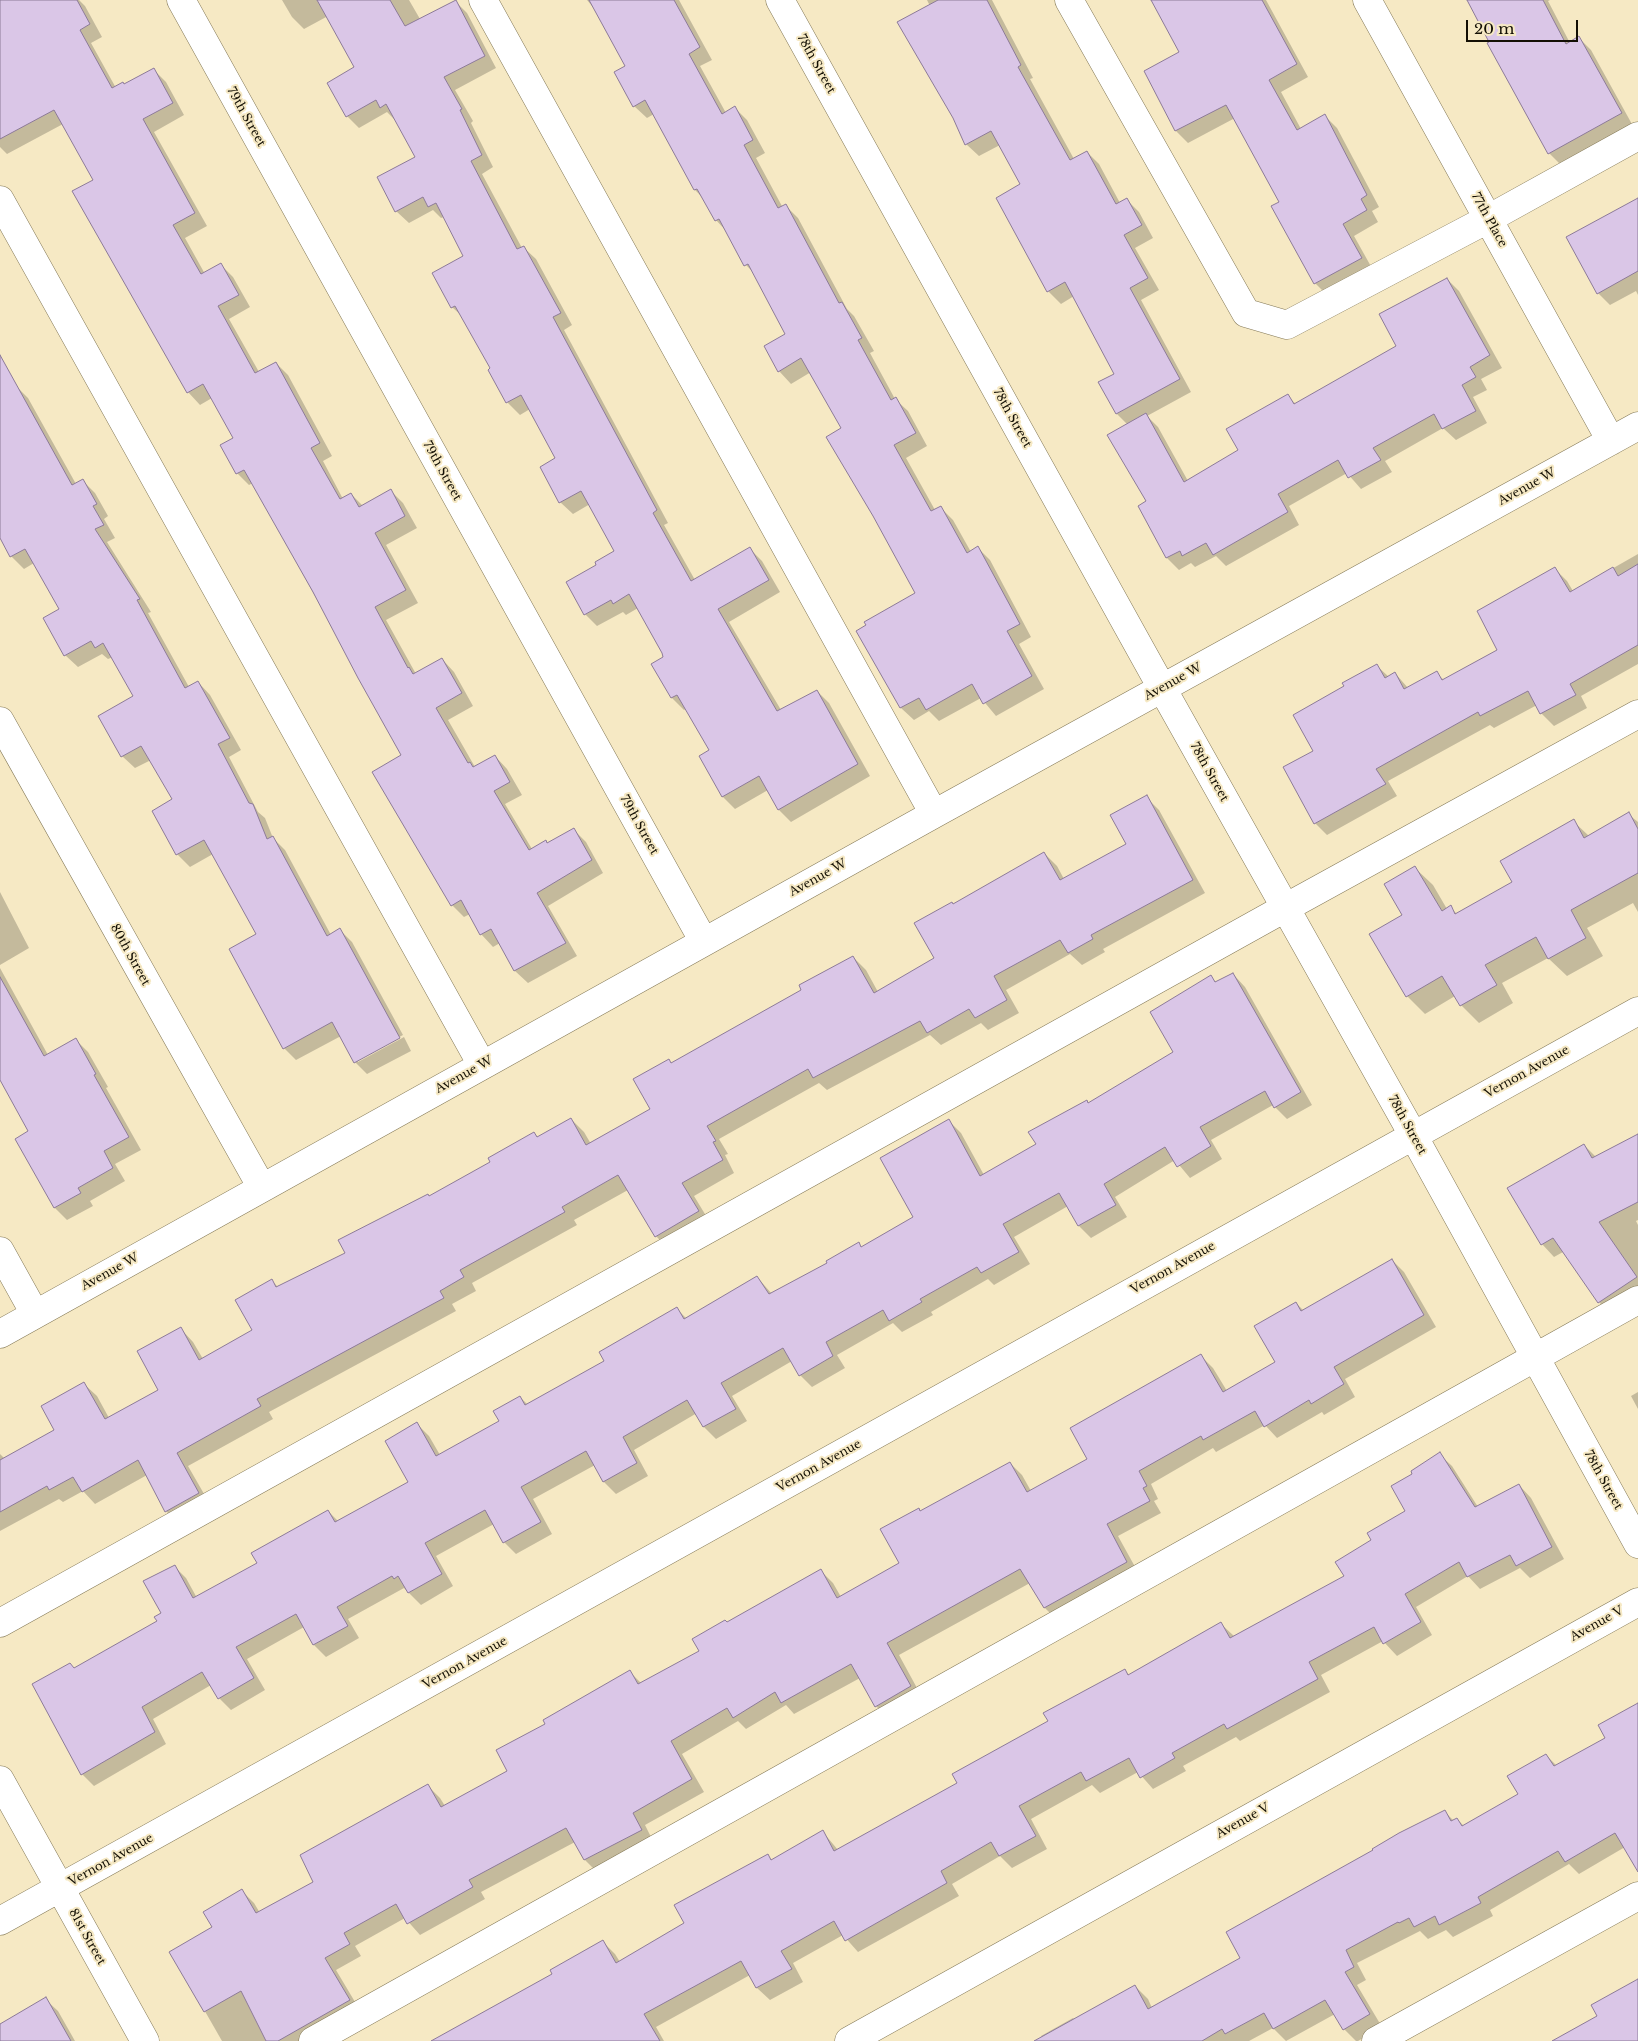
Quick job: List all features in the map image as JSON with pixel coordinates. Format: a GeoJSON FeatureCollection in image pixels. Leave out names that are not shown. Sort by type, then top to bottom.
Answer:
{"type":"FeatureCollection","features":[{"type":"Feature","properties":{"kind":"street","name":"79th Street"},"geometry":{"type":"LineString","coordinates":[[181,0],[704,942]]}},
{"type":"Feature","properties":{"kind":"street"},"geometry":{"type":"LineString","coordinates":[[483,0],[934,814]]}},
{"type":"Feature","properties":{"kind":"street","name":"78th Street"},"geometry":{"type":"LineString","coordinates":[[780,0],[1413,1135],[1638,1544]]}},
{"type":"Feature","properties":{"kind":"street"},"geometry":{"type":"LineString","coordinates":[[1069,0],[1246,313],[1287,325],[1488,219],[1638,136]]}},
{"type":"Feature","properties":{"kind":"street","name":"77th Place"},"geometry":{"type":"LineString","coordinates":[[1367,0],[1610,441]]}},
{"type":"Feature","properties":{"kind":"street"},"geometry":{"type":"LineString","coordinates":[[0,200],[482,1065]]}},
{"type":"Feature","properties":{"kind":"street","name":"Avenue W"},"geometry":{"type":"LineString","coordinates":[[0,1334],[934,814],[1638,426]]}},
{"type":"Feature","properties":{"kind":"street"},"geometry":{"type":"LineString","coordinates":[[0,1623],[1285,908],[1638,714]]}},
{"type":"Feature","properties":{"kind":"street","name":"80th Street"},"geometry":{"type":"LineString","coordinates":[[0,721],[262,1188]]}},
{"type":"Feature","properties":{"kind":"street","name":"Vernon Avenue"},"geometry":{"type":"LineString","coordinates":[[0,1921],[1638,1011]]}},
{"type":"Feature","properties":{"kind":"street"},"geometry":{"type":"LineString","coordinates":[[0,1251],[35,1314]]}},
{"type":"Feature","properties":{"kind":"street"},"geometry":{"type":"LineString","coordinates":[[313,2041],[1638,1300]]}},
{"type":"Feature","properties":{"kind":"street","name":"Avenue V"},"geometry":{"type":"LineString","coordinates":[[849,2041],[1638,1602]]}},
{"type":"Feature","properties":{"kind":"street","name":"81st Street"},"geometry":{"type":"LineString","coordinates":[[0,1780],[145,2041]]}},
{"type":"Feature","properties":{"kind":"street"},"geometry":{"type":"LineString","coordinates":[[1376,2041],[1638,1896]]}},
{"type":"Feature","properties":{"kind":"building"},"geometry":{"type":"Polygon","coordinates":[[[0,0],[77,0],[90,24],[80,30],[112,88],[123,82],[124,84],[154,68],[173,103],[143,119],[195,213],[173,225],[201,274],[221,263],[239,295],[218,306],[255,373],[276,362],[320,443],[311,448],[340,499],[351,493],[359,507],[391,489],[405,516],[375,533],[406,590],[375,607],[408,668],[413,674],[442,658],[462,693],[436,708],[468,763],[470,762],[473,767],[495,755],[510,782],[494,791],[529,850],[546,840],[547,843],[574,828],[592,860],[537,893],[566,943],[514,971],[491,929],[480,935],[461,900],[451,906],[372,772],[401,755],[313,592],[244,470],[236,474],[220,445],[233,438],[203,384],[187,393],[72,191],[93,180],[54,110],[0,139],[0,0]]]}},
{"type":"Feature","properties":{"kind":"building"},"geometry":{"type":"Polygon","coordinates":[[[317,0],[390,0],[405,26],[456,0],[485,56],[444,77],[462,109],[460,110],[482,155],[471,161],[517,249],[524,246],[561,313],[553,317],[657,510],[653,513],[691,581],[750,547],[769,580],[718,609],[777,711],[817,690],[858,764],[778,810],[759,776],[722,797],[699,756],[709,750],[677,695],[671,698],[651,664],[663,657],[662,653],[629,594],[613,604],[611,600],[584,615],[566,582],[596,565],[595,562],[614,551],[581,491],[559,503],[540,467],[555,458],[521,395],[506,403],[488,370],[490,368],[455,306],[451,308],[432,273],[463,256],[436,203],[428,207],[423,197],[395,212],[377,177],[415,157],[386,104],[380,108],[376,100],[346,117],[327,83],[354,67],[317,0]]]}},
{"type":"Feature","properties":{"kind":"building"},"geometry":{"type":"Polygon","coordinates":[[[589,0],[674,0],[700,47],[689,54],[722,114],[735,106],[753,140],[744,145],[778,208],[786,204],[839,303],[842,302],[862,338],[858,340],[891,400],[896,397],[916,433],[894,445],[931,511],[941,506],[967,553],[978,546],[1020,624],[1007,631],[1032,676],[983,704],[972,684],[926,710],[919,698],[900,708],[856,631],[866,625],[864,622],[915,593],[873,516],[826,437],[841,428],[801,358],[778,372],[764,346],[785,334],[748,264],[744,266],[719,219],[715,221],[697,189],[694,190],[645,100],[633,107],[614,72],[625,66],[589,0]]]}},
{"type":"Feature","properties":{"kind":"building"},"geometry":{"type":"Polygon","coordinates":[[[938,0],[987,0],[1021,65],[1018,67],[1070,160],[1087,151],[1116,204],[1127,198],[1142,225],[1124,235],[1148,278],[1130,288],[1180,379],[1116,414],[1098,382],[1114,374],[1065,282],[1047,292],[996,198],[1020,184],[991,131],[965,145],[953,118],[897,22],[938,0]]]}},
{"type":"Feature","properties":{"kind":"building"},"geometry":{"type":"Polygon","coordinates":[[[1151,0],[1262,0],[1297,64],[1269,80],[1297,130],[1325,114],[1367,195],[1361,199],[1367,210],[1343,224],[1362,258],[1314,284],[1271,206],[1279,202],[1226,105],[1175,131],[1144,71],[1179,52],[1151,0]]]}},
{"type":"Feature","properties":{"kind":"building"},"geometry":{"type":"Polygon","coordinates":[[[1467,0],[1543,0],[1566,44],[1579,36],[1622,113],[1548,154],[1487,43],[1489,42],[1467,0]]]}},
{"type":"Feature","properties":{"kind":"building"},"geometry":{"type":"Polygon","coordinates":[[[1638,198],[1638,271],[1597,294],[1566,237],[1638,198]]]}},
{"type":"Feature","properties":{"kind":"building"},"geometry":{"type":"Polygon","coordinates":[[[1447,278],[1490,355],[1470,367],[1476,377],[1462,385],[1476,411],[1442,429],[1434,414],[1373,448],[1381,460],[1348,478],[1338,460],[1278,494],[1288,512],[1213,555],[1206,543],[1182,556],[1180,551],[1166,558],[1138,506],[1146,501],[1107,435],[1146,413],[1184,482],[1238,450],[1226,429],[1288,394],[1294,404],[1396,346],[1379,314],[1447,278]]]}},
{"type":"Feature","properties":{"kind":"building"},"geometry":{"type":"Polygon","coordinates":[[[0,355],[72,485],[83,479],[97,504],[93,506],[104,525],[95,529],[140,599],[137,600],[185,688],[198,681],[230,738],[218,744],[249,803],[253,804],[267,839],[273,836],[327,936],[340,928],[400,1038],[354,1063],[332,1022],[283,1049],[229,949],[256,934],[204,840],[176,855],[152,811],[172,799],[141,746],[121,757],[98,716],[133,696],[103,643],[95,648],[91,641],[64,656],[43,618],[59,609],[25,549],[10,557],[0,538],[0,355]]]}},
{"type":"Feature","properties":{"kind":"building"},"geometry":{"type":"Polygon","coordinates":[[[1638,564],[1638,645],[1570,684],[1576,695],[1540,714],[1528,691],[1480,716],[1478,712],[1376,769],[1386,784],[1314,824],[1283,767],[1313,751],[1293,715],[1344,686],[1342,683],[1377,664],[1385,678],[1395,672],[1404,689],[1437,671],[1442,680],[1497,650],[1477,611],[1555,567],[1570,592],[1613,567],[1618,576],[1638,564]]]}},
{"type":"Feature","properties":{"kind":"building"},"geometry":{"type":"Polygon","coordinates":[[[1147,795],[1193,880],[1091,935],[1093,939],[1068,953],[1060,940],[994,976],[1007,1000],[975,1018],[969,1009],[927,1033],[920,1021],[813,1078],[808,1069],[707,1126],[716,1141],[713,1142],[723,1160],[682,1183],[699,1211],[655,1237],[618,1175],[562,1207],[565,1212],[460,1270],[464,1277],[440,1291],[444,1298],[257,1399],[261,1406],[177,1453],[199,1493],[165,1512],[138,1460],[82,1492],[73,1477],[49,1490],[47,1486],[0,1512],[0,1460],[54,1430],[41,1406],[84,1382],[105,1419],[158,1390],[137,1351],[181,1327],[199,1360],[252,1330],[235,1300],[272,1279],[276,1287],[345,1253],[338,1240],[428,1194],[429,1196],[490,1162],[488,1158],[534,1132],[537,1137],[571,1118],[586,1145],[650,1109],[633,1079],[669,1059],[671,1063],[801,990],[799,985],[853,956],[874,993],[934,958],[914,923],[952,902],[953,904],[1044,852],[1060,880],[1126,844],[1110,815],[1147,795]]]}},
{"type":"Feature","properties":{"kind":"building"},"geometry":{"type":"Polygon","coordinates":[[[1629,812],[1638,829],[1638,873],[1571,910],[1586,938],[1548,959],[1536,937],[1485,965],[1497,985],[1460,1006],[1442,976],[1406,997],[1369,934],[1402,915],[1384,884],[1415,866],[1442,911],[1451,905],[1455,914],[1512,882],[1500,861],[1574,819],[1584,838],[1629,812]]]}},
{"type":"Feature","properties":{"kind":"building"},"geometry":{"type":"Polygon","coordinates":[[[1233,973],[1301,1092],[1274,1108],[1265,1091],[1200,1127],[1211,1146],[1177,1167],[1165,1147],[1104,1184],[1116,1205],[1078,1226],[1059,1193],[1003,1224],[1019,1252],[981,1273],[977,1267],[920,1299],[922,1302],[889,1321],[883,1310],[826,1342],[833,1356],[799,1376],[783,1348],[721,1383],[736,1409],[703,1427],[687,1400],[623,1437],[637,1463],[603,1482],[586,1451],[521,1487],[541,1522],[503,1543],[485,1510],[425,1543],[442,1574],[408,1593],[398,1576],[394,1579],[392,1576],[337,1607],[348,1626],[313,1645],[296,1614],[236,1647],[254,1678],[218,1699],[202,1672],[142,1707],[155,1732],[81,1775],[32,1684],[70,1663],[74,1668],[157,1621],[154,1617],[161,1613],[143,1581],[175,1565],[193,1598],[257,1563],[251,1553],[328,1510],[335,1522],[408,1482],[385,1441],[417,1422],[436,1456],[499,1421],[493,1411],[520,1396],[525,1405],[604,1361],[599,1352],[677,1307],[684,1319],[757,1276],[769,1294],[827,1263],[826,1261],[859,1242],[861,1247],[913,1217],[880,1158],[949,1119],[980,1176],[1036,1144],[1028,1132],[1087,1100],[1088,1103],[1173,1052],[1150,1012],[1211,975],[1215,982],[1233,973]]]}},
{"type":"Feature","properties":{"kind":"building"},"geometry":{"type":"Polygon","coordinates":[[[0,977],[44,1056],[76,1038],[96,1074],[94,1075],[129,1137],[104,1151],[113,1168],[78,1188],[81,1193],[54,1208],[15,1139],[28,1131],[0,1080],[0,977]]]}},
{"type":"Feature","properties":{"kind":"building"},"geometry":{"type":"Polygon","coordinates":[[[1638,1134],[1638,1202],[1599,1222],[1637,1277],[1598,1303],[1553,1238],[1541,1245],[1507,1188],[1584,1144],[1592,1158],[1638,1134]]]}},
{"type":"Feature","properties":{"kind":"building"},"geometry":{"type":"Polygon","coordinates":[[[1392,1259],[1424,1315],[1334,1367],[1344,1384],[1311,1404],[1309,1400],[1264,1427],[1255,1411],[1203,1440],[1201,1436],[1139,1471],[1147,1486],[1143,1488],[1150,1501],[1107,1524],[1127,1562],[1044,1608],[1020,1569],[887,1643],[911,1686],[875,1707],[851,1664],[781,1703],[775,1692],[733,1718],[727,1708],[671,1741],[692,1779],[633,1813],[642,1830],[584,1860],[566,1828],[469,1880],[473,1887],[407,1924],[396,1904],[344,1933],[350,1944],[325,1958],[350,2000],[278,2041],[266,2041],[241,1991],[204,2012],[169,1952],[212,1927],[203,1912],[242,1889],[256,1913],[313,1882],[300,1855],[428,1784],[441,1807],[507,1771],[496,1750],[545,1724],[543,1720],[630,1670],[638,1684],[699,1651],[692,1639],[725,1620],[727,1622],[821,1569],[837,1598],[899,1563],[880,1529],[919,1508],[920,1511],[1010,1462],[1027,1492],[1087,1459],[1070,1428],[1201,1354],[1223,1392],[1275,1362],[1254,1326],[1296,1302],[1301,1311],[1392,1259]]]}},
{"type":"Feature","properties":{"kind":"building"},"geometry":{"type":"Polygon","coordinates":[[[1440,1452],[1475,1507],[1519,1484],[1552,1547],[1516,1566],[1510,1555],[1467,1577],[1459,1562],[1405,1594],[1421,1622],[1383,1644],[1374,1627],[1309,1662],[1318,1679],[1227,1729],[1224,1724],[1172,1753],[1175,1758],[1140,1778],[1129,1758],[1086,1781],[1081,1772],[1019,1806],[1036,1836],[999,1856],[991,1842],[941,1871],[947,1883],[845,1941],[834,1921],[781,1951],[792,1969],[756,1988],[741,1961],[644,2014],[660,2041],[431,2041],[552,1974],[550,1970],[603,1940],[616,1963],[684,1923],[674,1905],[768,1854],[771,1860],[823,1830],[834,1851],[957,1783],[952,1774],[1048,1721],[1043,1713],[1125,1669],[1128,1675],[1221,1622],[1230,1638],[1344,1576],[1335,1562],[1371,1540],[1367,1533],[1405,1511],[1391,1486],[1412,1474],[1411,1471],[1440,1452]]]}},
{"type":"Feature","properties":{"kind":"building"},"geometry":{"type":"Polygon","coordinates":[[[1638,1703],[1638,1872],[1615,1833],[1565,1862],[1558,1851],[1478,1897],[1481,1903],[1439,1925],[1435,1916],[1414,1927],[1409,1918],[1398,1922],[1346,1950],[1354,1967],[1345,1972],[1370,2014],[1343,2030],[1325,2000],[1273,2029],[1264,2013],[1225,2034],[1222,2029],[1202,2041],[1034,2041],[1135,1985],[1148,2009],[1240,1958],[1226,1932],[1373,1850],[1399,1833],[1445,1810],[1451,1821],[1457,1818],[1462,1826],[1518,1794],[1507,1776],[1546,1754],[1554,1766],[1605,1738],[1598,1725],[1638,1703]]]}},
{"type":"Feature","properties":{"kind":"building"},"geometry":{"type":"Polygon","coordinates":[[[1638,1979],[1638,2041],[1552,2041],[1597,2016],[1591,2005],[1638,1979]]]}},
{"type":"Feature","properties":{"kind":"building"},"geometry":{"type":"Polygon","coordinates":[[[46,1997],[71,2041],[0,2041],[0,2024],[46,1997]]]}}]}
